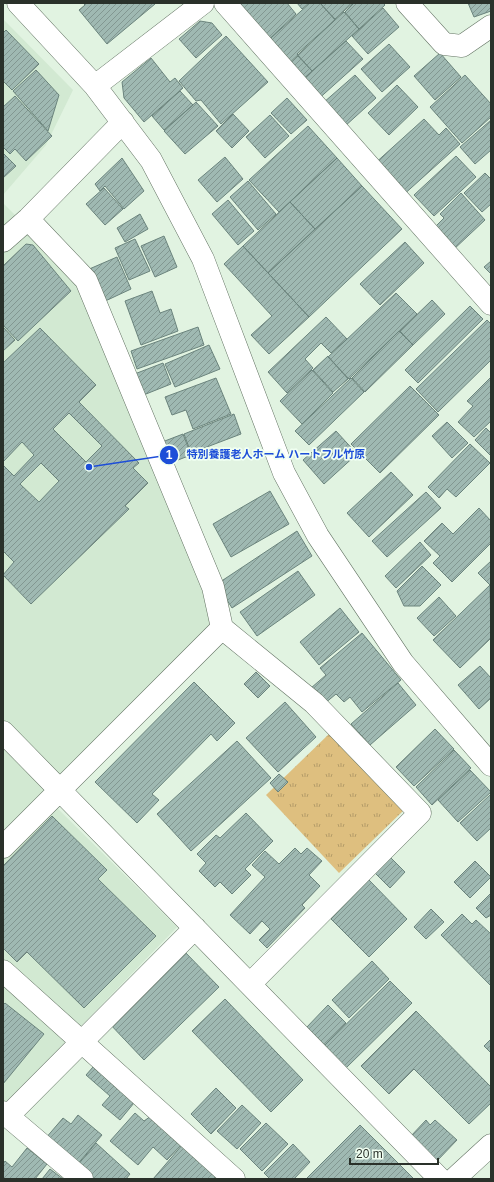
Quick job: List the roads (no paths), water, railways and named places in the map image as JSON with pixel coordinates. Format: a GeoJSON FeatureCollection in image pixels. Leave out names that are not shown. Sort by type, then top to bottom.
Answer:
{"type":"FeatureCollection","features":[{"type":"Feature","properties":{"kind":"street"},"geometry":{"type":"LineString","coordinates":[[18,3],[95,86],[151,160],[203,259],[284,473],[318,536],[403,663],[491,765]]}},
{"type":"Feature","properties":{"kind":"street"},"geometry":{"type":"LineString","coordinates":[[95,86],[203,3]]}},
{"type":"Feature","properties":{"kind":"street"},"geometry":{"type":"LineString","coordinates":[[225,3],[491,304]]}},
{"type":"Feature","properties":{"kind":"street"},"geometry":{"type":"LineString","coordinates":[[407,3],[444,44],[462,46],[491,26]]}},
{"type":"Feature","properties":{"kind":"street"},"geometry":{"type":"LineString","coordinates":[[3,241],[28,219],[123,122]]}},
{"type":"Feature","properties":{"kind":"street"},"geometry":{"type":"LineString","coordinates":[[28,219],[86,280],[213,587],[222,628],[314,703],[420,813],[250,984]]}},
{"type":"Feature","properties":{"kind":"street"},"geometry":{"type":"LineString","coordinates":[[3,847],[222,628]]}},
{"type":"Feature","properties":{"kind":"street"},"geometry":{"type":"LineString","coordinates":[[3,732],[440,1179]]}},
{"type":"Feature","properties":{"kind":"street"},"geometry":{"type":"LineString","coordinates":[[82,1179],[5,1114],[81,1042],[195,928]]}},
{"type":"Feature","properties":{"kind":"street"},"geometry":{"type":"LineString","coordinates":[[3,971],[234,1179]]}},
{"type":"Feature","properties":{"kind":"street"},"geometry":{"type":"LineString","coordinates":[[454,1179],[491,1145]]}},
{"type":"Feature","properties":{"kind":"place","name":"特別養護老人ホーム ハートフル竹原"},"geometry":{"type":"Point","coordinates":[89,467]}}]}
